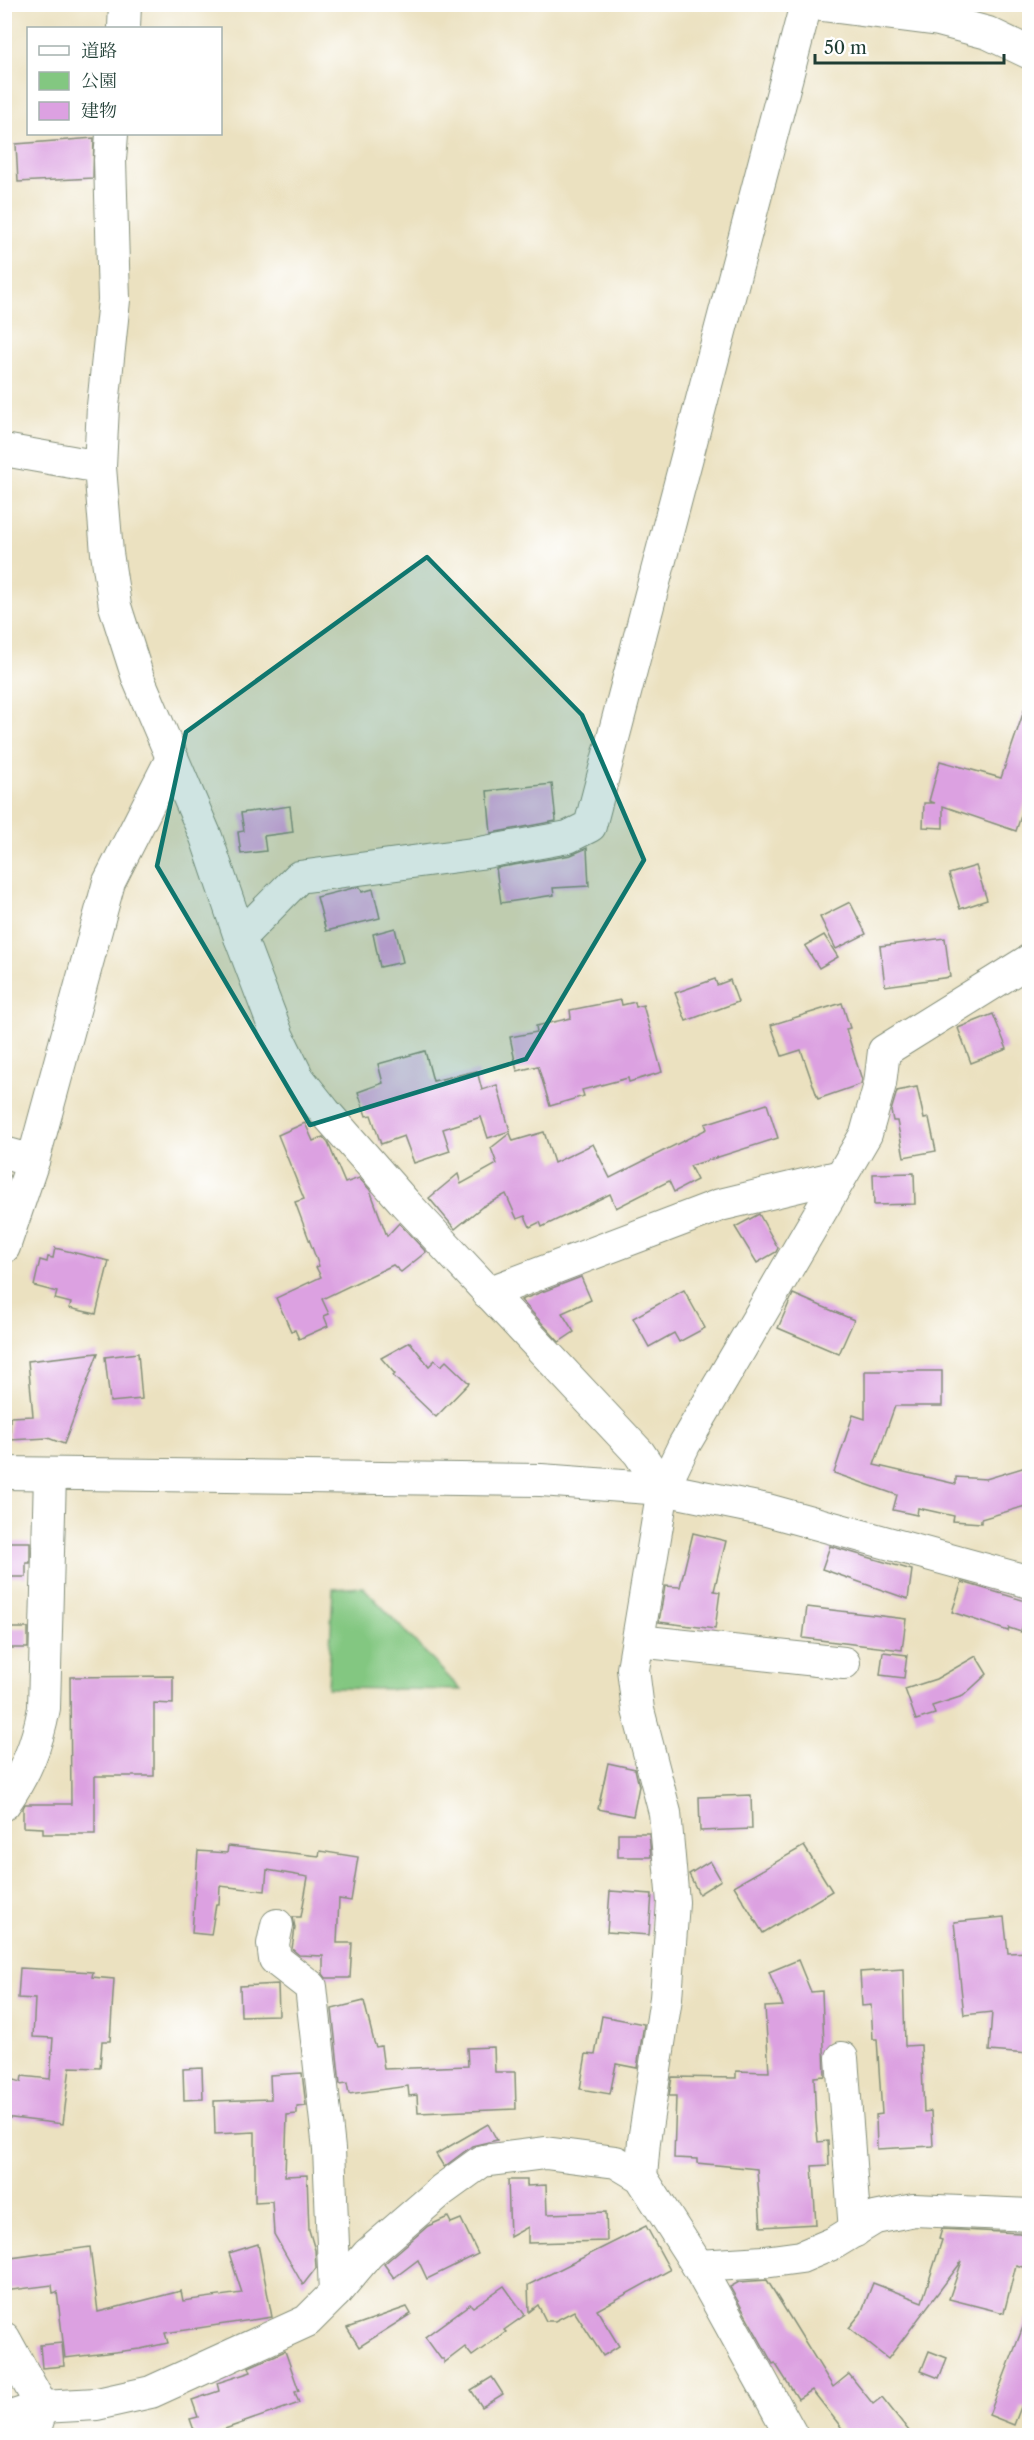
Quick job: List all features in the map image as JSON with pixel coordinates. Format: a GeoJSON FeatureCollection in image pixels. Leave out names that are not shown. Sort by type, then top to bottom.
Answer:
{"type":"FeatureCollection","features":[{"type":"Feature","properties":{"kind":"street"},"geometry":{"type":"LineString","coordinates":[[123,27],[125,4]]}},
{"type":"Feature","properties":{"kind":"street"},"geometry":{"type":"LineString","coordinates":[[240,937],[299,877],[480,853],[568,837],[590,826],[806,4]]}},
{"type":"Feature","properties":{"kind":"street"},"geometry":{"type":"LineString","coordinates":[[814,4],[939,20],[988,33],[1029,53]]}},
{"type":"Feature","properties":{"kind":"street"},"geometry":{"type":"LineString","coordinates":[[112,135],[110,160],[114,300],[100,467],[107,553],[115,606],[138,678],[206,837],[240,937],[278,1036],[298,1078],[405,1203],[639,1453],[663,1489]]}},
{"type":"Feature","properties":{"kind":"street"},"geometry":{"type":"LineString","coordinates":[[4,450],[100,467]]}},
{"type":"Feature","properties":{"kind":"street"},"geometry":{"type":"LineString","coordinates":[[4,1247],[19,1157],[109,882],[172,759]]}},
{"type":"Feature","properties":{"kind":"street"},"geometry":{"type":"LineString","coordinates":[[641,2177],[644,2141],[666,1998],[673,1902],[665,1813],[638,1710],[633,1669],[663,1489],[684,1444],[866,1134],[880,1084],[884,1051],[1029,960]]}},
{"type":"Feature","properties":{"kind":"street"},"geometry":{"type":"LineString","coordinates":[[488,1293],[720,1205],[841,1176]]}},
{"type":"Feature","properties":{"kind":"street"},"geometry":{"type":"LineString","coordinates":[[4,1473],[541,1480],[663,1489],[767,1510],[1029,1582]]}},
{"type":"Feature","properties":{"kind":"street"},"geometry":{"type":"LineString","coordinates":[[4,1804],[22,1778],[38,1741],[44,1708],[50,1474]]}},
{"type":"Feature","properties":{"kind":"street"},"geometry":{"type":"LineString","coordinates":[[994,1572],[1029,1559]]}},
{"type":"Feature","properties":{"kind":"street"},"geometry":{"type":"LineString","coordinates":[[638,1641],[844,1663]]}},
{"type":"Feature","properties":{"kind":"street"},"geometry":{"type":"LineString","coordinates":[[277,1925],[273,1944],[275,1959],[311,1987],[329,2149],[335,2293]]}},
{"type":"Feature","properties":{"kind":"street"},"geometry":{"type":"LineString","coordinates":[[850,2055],[865,2224]]}},
{"type":"Feature","properties":{"kind":"street"},"geometry":{"type":"LineString","coordinates":[[4,2419],[38,2421],[97,2404],[151,2392],[306,2321],[335,2293],[368,2254],[442,2190],[482,2161],[545,2153],[616,2162],[641,2177],[698,2266],[792,2436]]}},
{"type":"Feature","properties":{"kind":"street"},"geometry":{"type":"LineString","coordinates":[[698,2266],[801,2257],[834,2243],[865,2224],[914,2210],[1029,2215]]}},
{"type":"Feature","properties":{"kind":"street"},"geometry":{"type":"LineString","coordinates":[[4,2338],[38,2421]]}},
{"type":"Feature","properties":{"kind":"highlighted area"},"geometry":{"type":"Polygon","coordinates":[[[427,557],[582,715],[644,860],[526,1059],[310,1125],[157,866],[186,732],[427,557]]]}},
{"type":"Feature","properties":{"kind":"green space"},"geometry":{"type":"Polygon","coordinates":[[[363,1587],[461,1690],[328,1688],[333,1589],[363,1587]]]}},
{"type":"Feature","properties":{"kind":"building"},"geometry":{"type":"Polygon","coordinates":[[[94,138],[93,178],[18,182],[16,144],[94,138]]]}},
{"type":"Feature","properties":{"kind":"building"},"geometry":{"type":"Polygon","coordinates":[[[1026,705],[1029,706],[1029,792],[1016,831],[943,806],[943,828],[923,827],[924,803],[935,803],[929,801],[940,761],[1001,778],[1026,705]]]}},
{"type":"Feature","properties":{"kind":"building"},"geometry":{"type":"Polygon","coordinates":[[[552,784],[556,821],[491,833],[487,791],[552,784]]]}},
{"type":"Feature","properties":{"kind":"building"},"geometry":{"type":"Polygon","coordinates":[[[290,806],[293,832],[264,836],[266,851],[241,854],[238,832],[244,831],[241,813],[290,806]]]}},
{"type":"Feature","properties":{"kind":"building"},"geometry":{"type":"Polygon","coordinates":[[[587,848],[589,886],[553,888],[554,895],[501,903],[496,868],[571,855],[587,848]]]}},
{"type":"Feature","properties":{"kind":"building"},"geometry":{"type":"Polygon","coordinates":[[[976,866],[987,900],[960,909],[949,874],[976,866]]]}},
{"type":"Feature","properties":{"kind":"building"},"geometry":{"type":"Polygon","coordinates":[[[360,887],[362,892],[373,889],[380,918],[326,931],[317,897],[360,887]]]}},
{"type":"Feature","properties":{"kind":"building"},"geometry":{"type":"Polygon","coordinates":[[[850,902],[866,934],[836,949],[820,917],[850,902]]]}},
{"type":"Feature","properties":{"kind":"building"},"geometry":{"type":"Polygon","coordinates":[[[395,928],[403,962],[380,967],[373,934],[395,928]]]}},
{"type":"Feature","properties":{"kind":"building"},"geometry":{"type":"Polygon","coordinates":[[[824,935],[838,957],[819,968],[805,946],[824,935]]]}},
{"type":"Feature","properties":{"kind":"building"},"geometry":{"type":"Polygon","coordinates":[[[945,938],[950,977],[885,986],[880,946],[945,938]]]}},
{"type":"Feature","properties":{"kind":"building"},"geometry":{"type":"Polygon","coordinates":[[[715,979],[717,985],[730,980],[738,1002],[686,1021],[675,993],[715,979]]]}},
{"type":"Feature","properties":{"kind":"building"},"geometry":{"type":"Polygon","coordinates":[[[621,1000],[622,1005],[635,1002],[636,1007],[643,1005],[662,1072],[629,1082],[628,1078],[582,1090],[584,1096],[550,1106],[538,1066],[517,1071],[510,1037],[537,1032],[536,1026],[571,1018],[570,1010],[621,1000]]]}},
{"type":"Feature","properties":{"kind":"building"},"geometry":{"type":"Polygon","coordinates":[[[842,1003],[850,1028],[846,1029],[862,1080],[861,1084],[818,1099],[801,1050],[782,1056],[771,1025],[842,1003]]]}},
{"type":"Feature","properties":{"kind":"building"},"geometry":{"type":"Polygon","coordinates":[[[993,1014],[1007,1049],[971,1063],[958,1028],[993,1014]]]}},
{"type":"Feature","properties":{"kind":"building"},"geometry":{"type":"Polygon","coordinates":[[[425,1051],[433,1081],[477,1071],[482,1090],[497,1085],[510,1131],[488,1138],[481,1117],[443,1129],[450,1151],[414,1163],[404,1136],[381,1144],[371,1115],[366,1116],[358,1092],[383,1083],[378,1064],[425,1051]]]}},
{"type":"Feature","properties":{"kind":"building"},"geometry":{"type":"Polygon","coordinates":[[[917,1087],[924,1119],[929,1118],[936,1151],[904,1157],[897,1121],[893,1121],[891,1111],[897,1091],[917,1087]]]}},
{"type":"Feature","properties":{"kind":"building"},"geometry":{"type":"Polygon","coordinates":[[[767,1104],[778,1138],[690,1166],[697,1180],[674,1192],[669,1181],[616,1208],[610,1194],[542,1227],[540,1222],[530,1227],[525,1216],[517,1219],[506,1194],[482,1207],[455,1229],[429,1198],[458,1174],[461,1184],[497,1164],[491,1148],[510,1133],[513,1141],[544,1132],[554,1163],[593,1144],[610,1178],[707,1129],[705,1124],[767,1104]]]}},
{"type":"Feature","properties":{"kind":"building"},"geometry":{"type":"Polygon","coordinates":[[[305,1123],[313,1141],[323,1137],[328,1143],[345,1183],[359,1178],[370,1190],[387,1236],[399,1223],[426,1252],[401,1272],[393,1265],[322,1299],[329,1314],[324,1316],[328,1326],[299,1339],[295,1330],[291,1331],[276,1298],[321,1277],[295,1202],[304,1199],[278,1135],[305,1123]]]}},
{"type":"Feature","properties":{"kind":"building"},"geometry":{"type":"Polygon","coordinates":[[[914,1173],[915,1204],[874,1205],[873,1174],[914,1173]]]}},
{"type":"Feature","properties":{"kind":"building"},"geometry":{"type":"Polygon","coordinates":[[[759,1214],[778,1248],[776,1252],[757,1263],[735,1227],[759,1214]]]}},
{"type":"Feature","properties":{"kind":"building"},"geometry":{"type":"Polygon","coordinates":[[[55,1248],[109,1261],[96,1314],[69,1308],[71,1303],[55,1299],[57,1292],[34,1286],[40,1260],[47,1262],[48,1257],[53,1258],[55,1248]]]}},
{"type":"Feature","properties":{"kind":"building"},"geometry":{"type":"Polygon","coordinates":[[[581,1277],[591,1300],[562,1313],[574,1332],[559,1342],[521,1300],[581,1277]]]}},
{"type":"Feature","properties":{"kind":"building"},"geometry":{"type":"Polygon","coordinates":[[[684,1290],[705,1328],[679,1342],[674,1333],[649,1347],[633,1318],[684,1290]]]}},
{"type":"Feature","properties":{"kind":"building"},"geometry":{"type":"Polygon","coordinates":[[[793,1294],[854,1320],[839,1354],[778,1328],[793,1294]]]}},
{"type":"Feature","properties":{"kind":"building"},"geometry":{"type":"Polygon","coordinates":[[[410,1342],[429,1366],[435,1360],[441,1366],[446,1361],[469,1383],[436,1417],[393,1376],[395,1374],[381,1358],[410,1342]]]}},
{"type":"Feature","properties":{"kind":"building"},"geometry":{"type":"Polygon","coordinates":[[[98,1353],[64,1444],[48,1438],[10,1440],[10,1417],[33,1416],[28,1361],[98,1353]]]}},
{"type":"Feature","properties":{"kind":"building"},"geometry":{"type":"Polygon","coordinates":[[[138,1353],[142,1399],[110,1402],[105,1357],[138,1353]]]}},
{"type":"Feature","properties":{"kind":"building"},"geometry":{"type":"Polygon","coordinates":[[[865,1371],[942,1371],[942,1406],[895,1406],[874,1465],[956,1484],[956,1477],[986,1479],[1029,1466],[1029,1505],[981,1519],[981,1523],[953,1521],[954,1516],[918,1508],[917,1515],[893,1510],[897,1495],[834,1473],[853,1415],[865,1419],[865,1371]]]}},
{"type":"Feature","properties":{"kind":"building"},"geometry":{"type":"Polygon","coordinates":[[[693,1533],[726,1541],[714,1591],[720,1592],[715,1629],[659,1622],[665,1586],[680,1587],[693,1533]]]}},
{"type":"Feature","properties":{"kind":"building"},"geometry":{"type":"Polygon","coordinates":[[[4,1542],[30,1542],[30,1563],[26,1563],[26,1577],[4,1577],[4,1542]]]}},
{"type":"Feature","properties":{"kind":"building"},"geometry":{"type":"Polygon","coordinates":[[[830,1546],[912,1570],[908,1599],[822,1569],[830,1546]]]}},
{"type":"Feature","properties":{"kind":"building"},"geometry":{"type":"Polygon","coordinates":[[[962,1582],[1029,1602],[1021,1632],[1009,1628],[1008,1631],[952,1612],[962,1582]]]}},
{"type":"Feature","properties":{"kind":"building"},"geometry":{"type":"Polygon","coordinates":[[[807,1607],[906,1619],[902,1650],[803,1638],[807,1607]]]}},
{"type":"Feature","properties":{"kind":"building"},"geometry":{"type":"Polygon","coordinates":[[[4,1628],[28,1628],[28,1648],[4,1648],[4,1628]]]}},
{"type":"Feature","properties":{"kind":"building"},"geometry":{"type":"Polygon","coordinates":[[[883,1652],[907,1655],[904,1678],[880,1675],[883,1652]]]}},
{"type":"Feature","properties":{"kind":"building"},"geometry":{"type":"Polygon","coordinates":[[[976,1656],[987,1674],[963,1696],[932,1706],[935,1714],[916,1720],[905,1689],[936,1679],[976,1656]]]}},
{"type":"Feature","properties":{"kind":"building"},"geometry":{"type":"Polygon","coordinates":[[[173,1676],[173,1704],[154,1703],[154,1776],[95,1776],[95,1834],[43,1834],[43,1828],[23,1827],[25,1804],[71,1804],[70,1677],[173,1676]]]}},
{"type":"Feature","properties":{"kind":"building"},"geometry":{"type":"Polygon","coordinates":[[[608,1763],[635,1769],[639,1786],[633,1816],[598,1809],[608,1763]]]}},
{"type":"Feature","properties":{"kind":"building"},"geometry":{"type":"Polygon","coordinates":[[[751,1795],[752,1829],[700,1831],[699,1797],[751,1795]]]}},
{"type":"Feature","properties":{"kind":"building"},"geometry":{"type":"Polygon","coordinates":[[[618,1833],[649,1833],[651,1857],[618,1857],[618,1833]]]}},
{"type":"Feature","properties":{"kind":"building"},"geometry":{"type":"Polygon","coordinates":[[[228,1846],[319,1856],[320,1851],[358,1857],[351,1901],[339,1899],[337,1943],[352,1943],[350,1978],[326,1978],[323,1974],[323,1956],[299,1955],[292,1949],[295,1928],[293,1917],[301,1917],[308,1877],[267,1870],[265,1891],[220,1886],[219,1904],[216,1904],[211,1935],[192,1933],[198,1851],[227,1853],[228,1846]]]}},
{"type":"Feature","properties":{"kind":"building"},"geometry":{"type":"Polygon","coordinates":[[[804,1846],[832,1891],[763,1933],[734,1886],[804,1846]]]}},
{"type":"Feature","properties":{"kind":"building"},"geometry":{"type":"Polygon","coordinates":[[[710,1861],[721,1880],[699,1894],[689,1874],[710,1861]]]}},
{"type":"Feature","properties":{"kind":"building"},"geometry":{"type":"Polygon","coordinates":[[[610,1891],[652,1894],[649,1935],[607,1932],[610,1891]]]}},
{"type":"Feature","properties":{"kind":"building"},"geometry":{"type":"Polygon","coordinates":[[[1004,1917],[1008,1953],[1029,1952],[1029,2054],[989,2051],[992,2012],[964,2015],[954,1922],[1004,1917]]]}},
{"type":"Feature","properties":{"kind":"building"},"geometry":{"type":"Polygon","coordinates":[[[798,1960],[811,1992],[822,1991],[825,2076],[814,2077],[818,2142],[828,2141],[829,2165],[812,2166],[816,2224],[761,2227],[757,2169],[697,2163],[697,2159],[674,2158],[676,2096],[669,2096],[672,2077],[736,2078],[736,2071],[769,2072],[765,2007],[783,2006],[769,1972],[798,1960]]]}},
{"type":"Feature","properties":{"kind":"building"},"geometry":{"type":"Polygon","coordinates":[[[20,1968],[93,1972],[92,1977],[114,1979],[110,2041],[102,2041],[100,2068],[70,2067],[63,2124],[4,2117],[4,2077],[21,2082],[22,2076],[50,2079],[53,2038],[33,2037],[35,1999],[18,1998],[20,1968]]]}},
{"type":"Feature","properties":{"kind":"building"},"geometry":{"type":"Polygon","coordinates":[[[903,1969],[905,2046],[921,2045],[924,2112],[931,2111],[933,2146],[877,2149],[876,2115],[882,2114],[877,2039],[873,2039],[871,2005],[862,2006],[860,1972],[903,1969]]]}},
{"type":"Feature","properties":{"kind":"building"},"geometry":{"type":"Polygon","coordinates":[[[278,1984],[279,2015],[241,2016],[240,1986],[278,1984]]]}},
{"type":"Feature","properties":{"kind":"building"},"geometry":{"type":"Polygon","coordinates":[[[364,2001],[374,2042],[376,2047],[381,2046],[384,2069],[468,2066],[467,2048],[494,2047],[495,2072],[515,2072],[516,2109],[418,2113],[417,2095],[409,2096],[408,2086],[349,2094],[347,2083],[340,2084],[332,2009],[364,2001]]]}},
{"type":"Feature","properties":{"kind":"building"},"geometry":{"type":"Polygon","coordinates":[[[602,2016],[644,2024],[637,2068],[616,2064],[610,2094],[580,2089],[586,2054],[595,2055],[602,2016]]]}},
{"type":"Feature","properties":{"kind":"building"},"geometry":{"type":"Polygon","coordinates":[[[202,2068],[203,2099],[184,2100],[183,2069],[202,2068]]]}},
{"type":"Feature","properties":{"kind":"building"},"geometry":{"type":"Polygon","coordinates":[[[302,2073],[306,2106],[297,2107],[297,2114],[287,2115],[285,2176],[307,2175],[309,2230],[315,2250],[316,2268],[303,2285],[274,2234],[272,2201],[255,2202],[255,2132],[215,2134],[214,2101],[271,2099],[270,2075],[302,2073]]]}},
{"type":"Feature","properties":{"kind":"building"},"geometry":{"type":"Polygon","coordinates":[[[488,2124],[497,2140],[472,2146],[444,2167],[436,2154],[488,2124]]]}},
{"type":"Feature","properties":{"kind":"building"},"geometry":{"type":"Polygon","coordinates":[[[508,2180],[527,2180],[527,2186],[546,2185],[547,2214],[606,2212],[607,2241],[528,2243],[528,2227],[510,2237],[508,2180]]]}},
{"type":"Feature","properties":{"kind":"building"},"geometry":{"type":"Polygon","coordinates":[[[448,2217],[451,2223],[461,2219],[478,2254],[427,2279],[418,2260],[394,2278],[384,2264],[428,2226],[448,2217]]]}},
{"type":"Feature","properties":{"kind":"building"},"geometry":{"type":"Polygon","coordinates":[[[646,2226],[670,2270],[597,2310],[619,2346],[603,2356],[574,2311],[555,2321],[546,2321],[538,2305],[529,2312],[528,2285],[646,2226]]]}},
{"type":"Feature","properties":{"kind":"building"},"geometry":{"type":"Polygon","coordinates":[[[942,2229],[1029,2235],[1029,2256],[1026,2268],[1016,2265],[1004,2313],[949,2299],[962,2261],[888,2359],[849,2328],[861,2313],[873,2283],[922,2302],[942,2240],[939,2239],[942,2229]]]}},
{"type":"Feature","properties":{"kind":"building"},"geometry":{"type":"Polygon","coordinates":[[[258,2244],[272,2317],[165,2333],[168,2343],[140,2349],[65,2358],[57,2292],[53,2293],[52,2285],[4,2291],[4,2259],[90,2247],[98,2312],[181,2291],[183,2301],[242,2293],[229,2253],[258,2244]]]}},
{"type":"Feature","properties":{"kind":"building"},"geometry":{"type":"Polygon","coordinates":[[[767,2280],[833,2387],[849,2374],[873,2404],[882,2397],[913,2436],[848,2436],[812,2390],[798,2399],[775,2363],[773,2364],[730,2287],[739,2282],[767,2280]]]}},
{"type":"Feature","properties":{"kind":"building"},"geometry":{"type":"Polygon","coordinates":[[[504,2286],[525,2315],[504,2330],[506,2332],[472,2356],[465,2347],[444,2363],[444,2359],[441,2359],[425,2337],[470,2304],[473,2307],[504,2286]]]}},
{"type":"Feature","properties":{"kind":"building"},"geometry":{"type":"Polygon","coordinates":[[[407,2307],[411,2314],[359,2347],[347,2328],[407,2307]]]}},
{"type":"Feature","properties":{"kind":"building"},"geometry":{"type":"Polygon","coordinates":[[[1028,2314],[1029,2410],[1021,2407],[1014,2425],[989,2415],[1028,2314]]]}},
{"type":"Feature","properties":{"kind":"building"},"geometry":{"type":"Polygon","coordinates":[[[62,2343],[64,2366],[42,2368],[40,2345],[62,2343]]]}},
{"type":"Feature","properties":{"kind":"building"},"geometry":{"type":"Polygon","coordinates":[[[285,2351],[299,2391],[295,2392],[299,2403],[205,2436],[196,2436],[190,2419],[198,2417],[192,2400],[219,2391],[217,2383],[251,2372],[249,2367],[285,2351]]]}},
{"type":"Feature","properties":{"kind":"building"},"geometry":{"type":"Polygon","coordinates":[[[929,2351],[947,2358],[939,2378],[921,2371],[929,2351]]]}},
{"type":"Feature","properties":{"kind":"building"},"geometry":{"type":"Polygon","coordinates":[[[492,2377],[503,2394],[482,2407],[471,2390],[492,2377]]]}}]}
